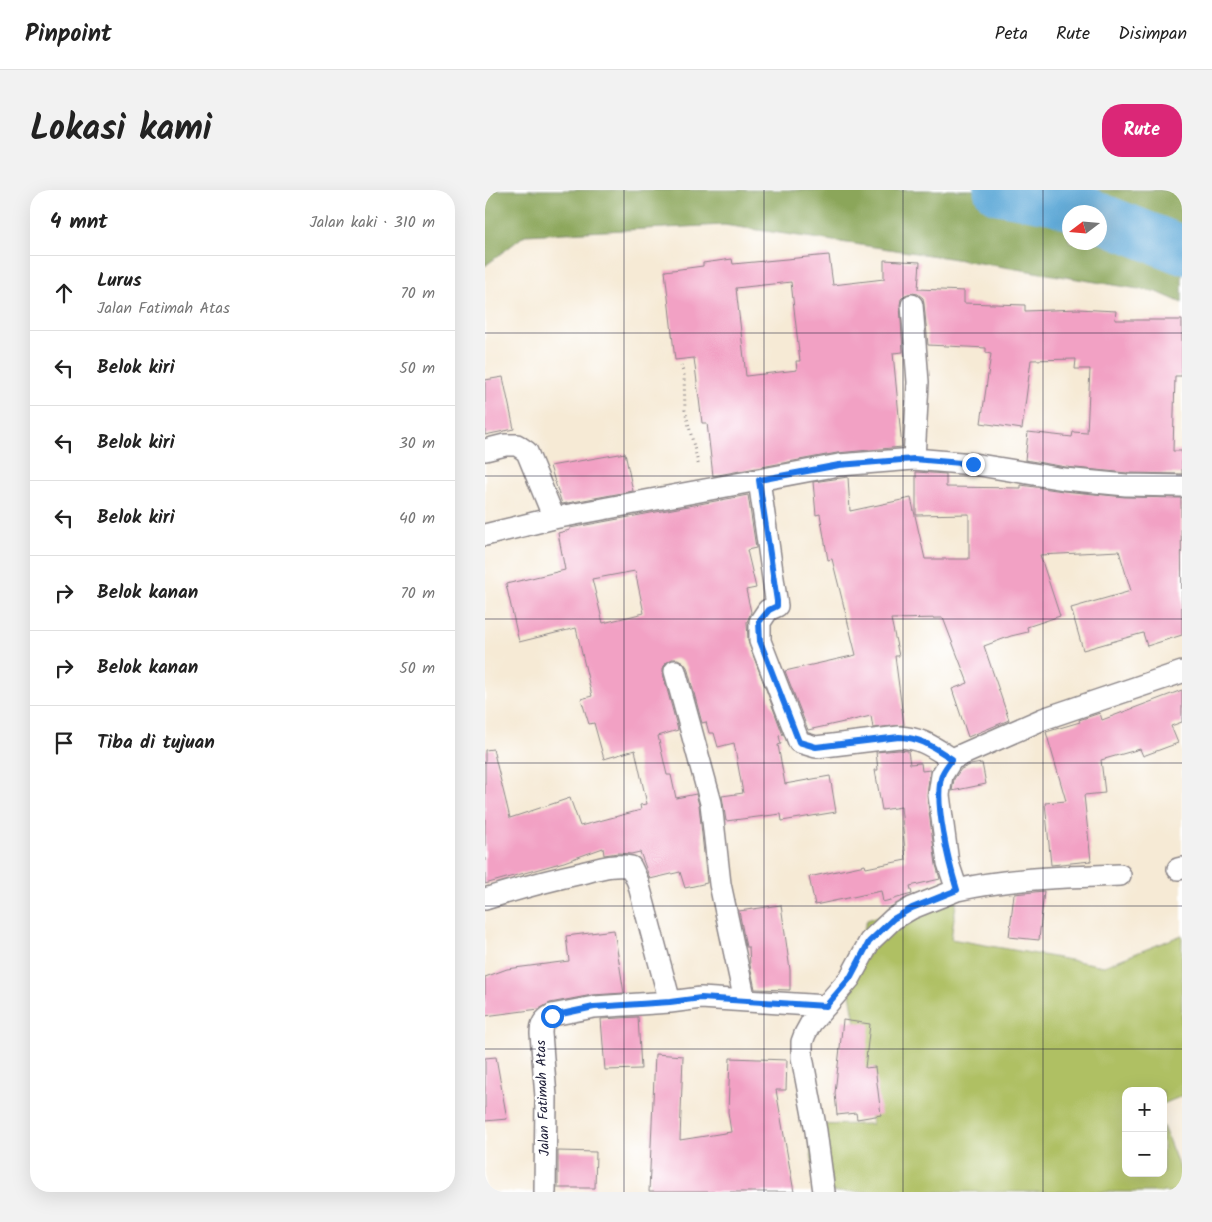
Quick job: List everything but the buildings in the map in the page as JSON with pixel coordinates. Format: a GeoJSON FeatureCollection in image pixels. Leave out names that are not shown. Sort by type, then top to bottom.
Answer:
{"type":"FeatureCollection","features":[{"type":"Feature","properties":{"kind":"street"},"geometry":{"type":"LineString","coordinates":[[912,305],[918,382],[914,459]]}},
{"type":"Feature","properties":{"kind":"street"},"geometry":{"type":"LineString","coordinates":[[485,450],[505,445],[517,446],[527,452],[554,518]]}},
{"type":"Feature","properties":{"kind":"street"},"geometry":{"type":"LineString","coordinates":[[485,534],[554,518],[839,465],[914,459],[973,464],[1064,479],[1126,485],[1182,486]]}},
{"type":"Feature","properties":{"kind":"street"},"geometry":{"type":"LineString","coordinates":[[759,480],[777,601],[777,606],[769,610],[759,622],[760,641],[799,742],[816,747],[899,737],[910,738],[920,740],[952,759]]}},
{"type":"Feature","properties":{"kind":"street"},"geometry":{"type":"LineString","coordinates":[[675,671],[711,803],[720,884],[745,1001]]}},
{"type":"Feature","properties":{"kind":"street"},"geometry":{"type":"LineString","coordinates":[[957,890],[948,862],[939,795],[942,775],[952,759],[1043,719],[1182,672]]}},
{"type":"Feature","properties":{"kind":"street"},"geometry":{"type":"LineString","coordinates":[[485,899],[549,880],[609,867],[631,867],[638,882],[670,1002]]}},
{"type":"Feature","properties":{"kind":"street"},"geometry":{"type":"LineString","coordinates":[[824,1192],[816,1131],[802,1057],[802,1042],[811,1023],[850,978],[869,942],[893,919],[912,908],[957,890],[987,883],[1027,879],[1120,875]]}},
{"type":"Feature","properties":{"kind":"street","name":"Jalan Fatimah Atas"},"geometry":{"type":"LineString","coordinates":[[545,1192],[546,1097],[541,1033],[546,1018],[594,1007],[701,998],[826,1006]]}},
{"type":"Feature","properties":{"kind":"path"},"geometry":{"type":"LineString","coordinates":[[681,365],[684,375],[685,410],[699,466],[708,490]]}},
{"type":"Feature","properties":{"kind":"green space"},"geometry":{"type":"Polygon","coordinates":[[[485,190],[1182,190],[1182,303],[1157,292],[943,257],[724,225],[525,235],[485,266],[485,190]]]}},
{"type":"Feature","properties":{"kind":"green space"},"geometry":{"type":"Polygon","coordinates":[[[958,890],[951,939],[1104,966],[1182,935],[1182,1096],[1167,1102],[1167,1087],[1122,1087],[1122,1177],[1167,1177],[1167,1136],[1182,1174],[1182,1192],[818,1192],[806,1125],[872,1124],[847,975],[867,920],[958,890]]]}},
{"type":"Feature","properties":{"kind":"waterway"},"geometry":{"type":"LineString","coordinates":[[998,190],[1055,200],[1068,205]]}},
{"type":"Feature","properties":{"kind":"waterway"},"geometry":{"type":"LineString","coordinates":[[1107,220],[1182,250]]}},
{"type":"Feature","properties":{"kind":"route"},"geometry":{"type":"LineString","coordinates":[[552,1016],[594,1007],[701,998],[826,1006],[850,978],[869,942],[893,919],[912,908],[957,890],[948,862],[939,795],[942,775],[952,759],[920,740],[910,738],[899,737],[816,747],[799,742],[760,641],[759,622],[769,610],[777,606],[777,601],[759,480],[839,465],[914,459],[973,464]]}}]}
